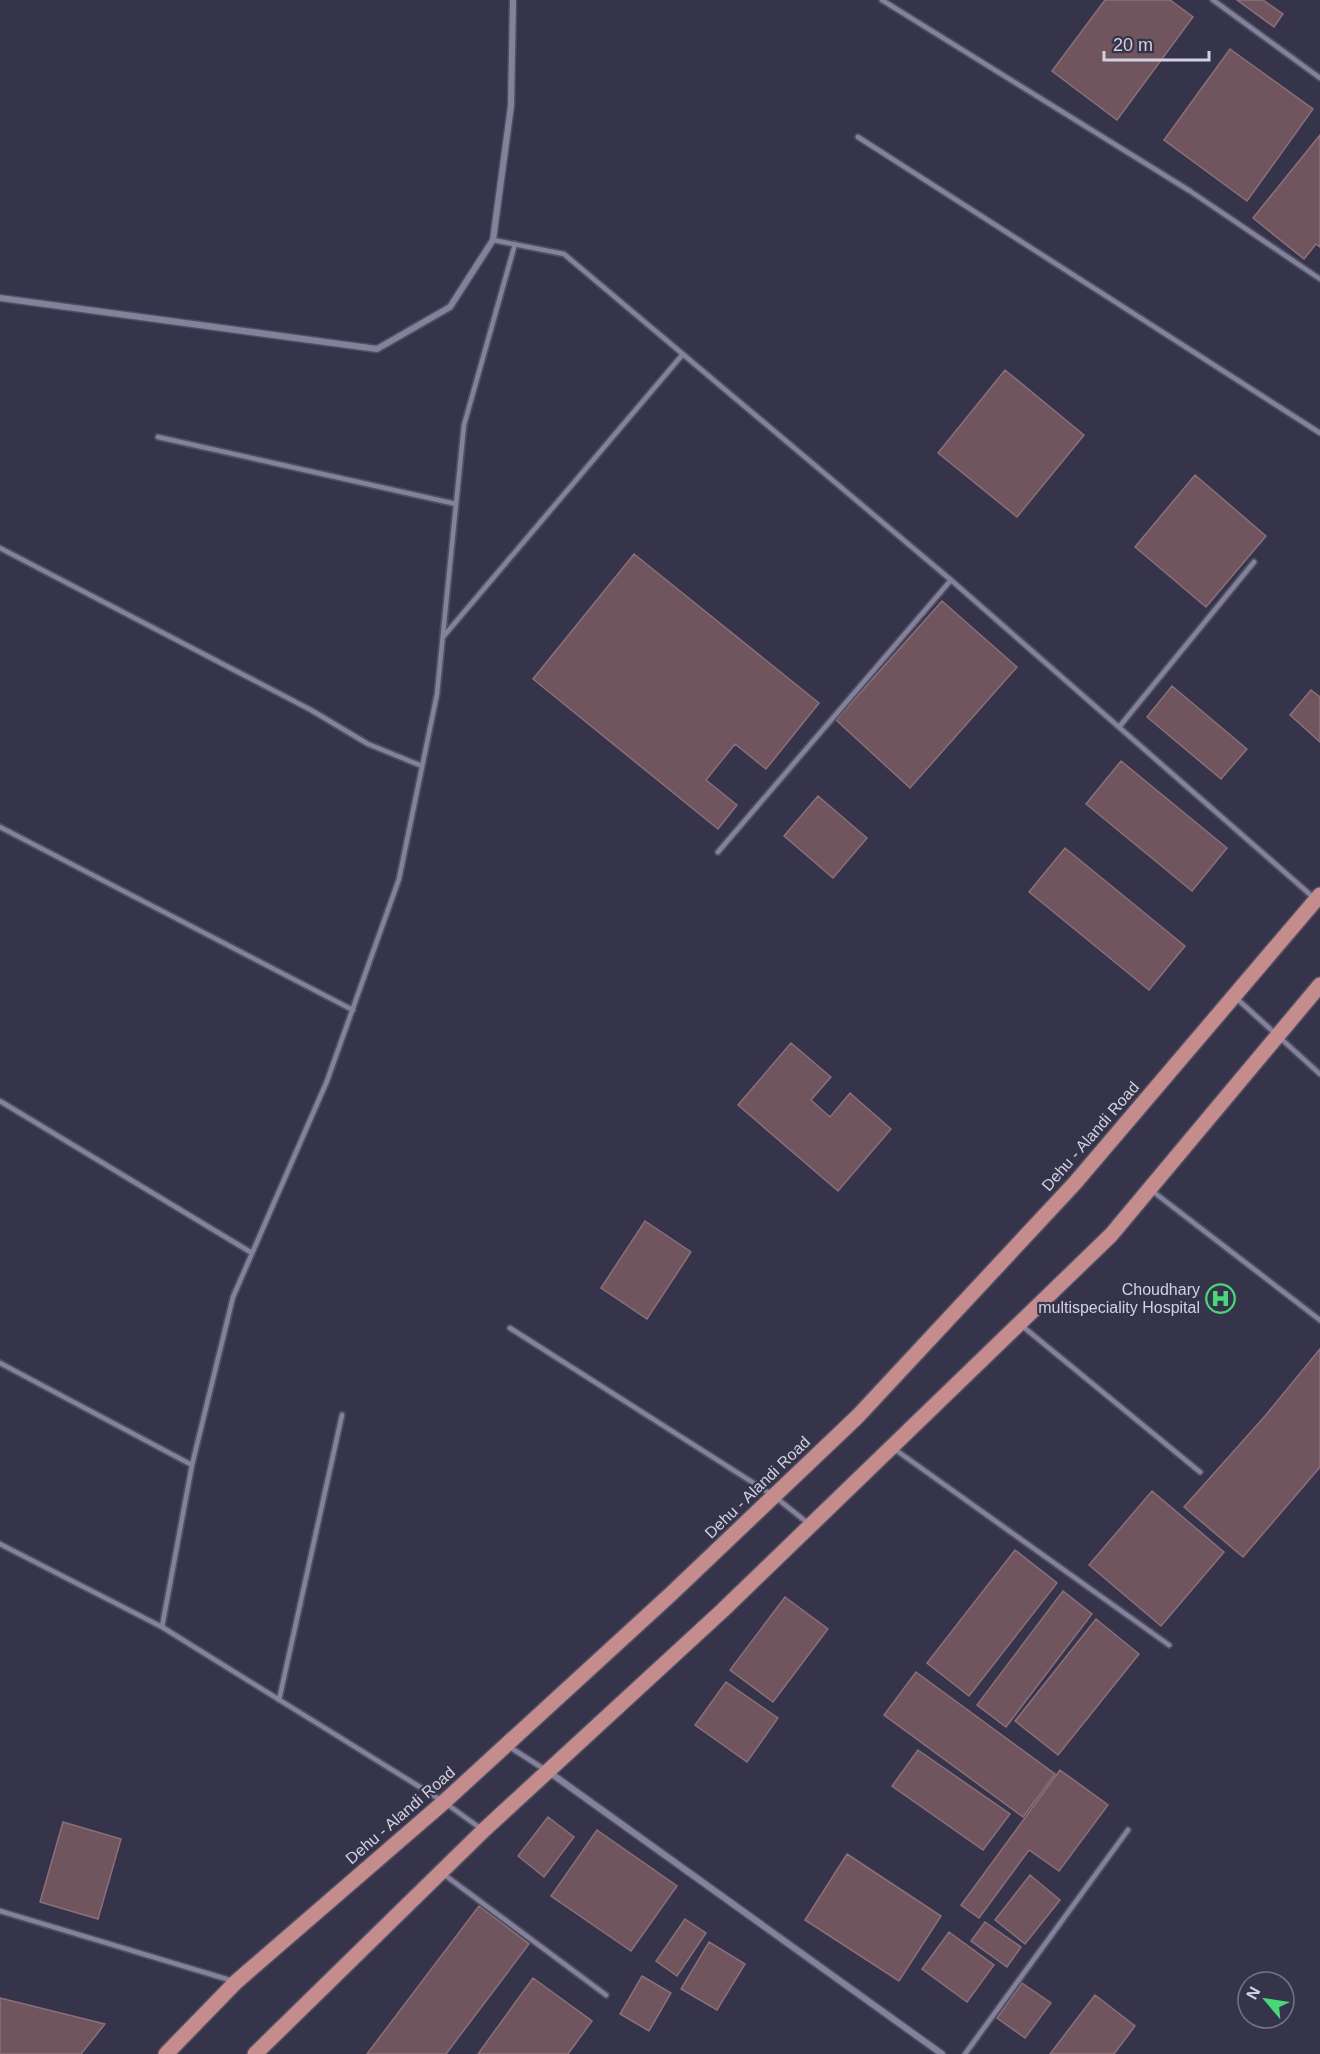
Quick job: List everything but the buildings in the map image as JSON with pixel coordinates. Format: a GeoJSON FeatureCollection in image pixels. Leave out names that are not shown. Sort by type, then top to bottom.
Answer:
{"type":"FeatureCollection","features":[{"type":"Feature","properties":{"kind":"main road","name":"Dehu - Alandi Road"},"geometry":{"type":"LineString","coordinates":[[166,2054],[236,1982],[444,1802],[858,1416],[1075,1183],[1318,897]]}},
{"type":"Feature","properties":{"kind":"main road"},"geometry":{"type":"LineString","coordinates":[[255,2054],[484,1830],[549,1772],[811,1525],[1111,1235],[1320,985]]}},
{"type":"Feature","properties":{"kind":"street"},"geometry":{"type":"LineString","coordinates":[[0,298],[377,349],[450,307],[493,240],[511,106],[513,0]]}},
{"type":"Feature","properties":{"kind":"street"},"geometry":{"type":"LineString","coordinates":[[549,1772],[942,2054]]}},
{"type":"Feature","properties":{"kind":"lane"},"geometry":{"type":"LineString","coordinates":[[882,0],[1190,191],[1320,279]]}},
{"type":"Feature","properties":{"kind":"lane"},"geometry":{"type":"LineString","coordinates":[[1213,0],[1320,78]]}},
{"type":"Feature","properties":{"kind":"lane"},"geometry":{"type":"LineString","coordinates":[[858,137],[1320,433]]}},
{"type":"Feature","properties":{"kind":"lane"},"geometry":{"type":"LineString","coordinates":[[493,240],[564,254],[951,580],[1318,897]]}},
{"type":"Feature","properties":{"kind":"lane"},"geometry":{"type":"LineString","coordinates":[[162,1627],[192,1465],[233,1297],[327,1081],[399,879],[437,694],[464,425],[515,244]]}},
{"type":"Feature","properties":{"kind":"lane"},"geometry":{"type":"LineString","coordinates":[[442,637],[683,354]]}},
{"type":"Feature","properties":{"kind":"lane"},"geometry":{"type":"LineString","coordinates":[[159,436],[456,504]]}},
{"type":"Feature","properties":{"kind":"lane"},"geometry":{"type":"LineString","coordinates":[[0,548],[311,710],[368,744],[422,766]]}},
{"type":"Feature","properties":{"kind":"lane"},"geometry":{"type":"LineString","coordinates":[[1119,727],[1254,562]]}},
{"type":"Feature","properties":{"kind":"lane"},"geometry":{"type":"LineString","coordinates":[[718,852],[951,580]]}},
{"type":"Feature","properties":{"kind":"lane"},"geometry":{"type":"LineString","coordinates":[[0,827],[353,1010]]}},
{"type":"Feature","properties":{"kind":"lane"},"geometry":{"type":"LineString","coordinates":[[1234,996],[1320,1074]]}},
{"type":"Feature","properties":{"kind":"lane"},"geometry":{"type":"LineString","coordinates":[[0,1101],[252,1253]]}},
{"type":"Feature","properties":{"kind":"lane"},"geometry":{"type":"LineString","coordinates":[[1150,1189],[1320,1320]]}},
{"type":"Feature","properties":{"kind":"lane"},"geometry":{"type":"LineString","coordinates":[[1020,1324],[1200,1472]]}},
{"type":"Feature","properties":{"kind":"lane"},"geometry":{"type":"LineString","coordinates":[[510,1329],[774,1496],[811,1525]]}},
{"type":"Feature","properties":{"kind":"lane"},"geometry":{"type":"LineString","coordinates":[[0,1363],[192,1465]]}},
{"type":"Feature","properties":{"kind":"lane"},"geometry":{"type":"LineString","coordinates":[[279,1700],[342,1414]]}},
{"type":"Feature","properties":{"kind":"lane"},"geometry":{"type":"LineString","coordinates":[[892,1447],[1169,1645]]}},
{"type":"Feature","properties":{"kind":"lane"},"geometry":{"type":"LineString","coordinates":[[0,1544],[162,1627],[444,1802],[484,1830]]}},
{"type":"Feature","properties":{"kind":"lane"},"geometry":{"type":"LineString","coordinates":[[506,1745],[549,1772]]}},
{"type":"Feature","properties":{"kind":"lane"},"geometry":{"type":"LineString","coordinates":[[965,2054],[1128,1830]]}},
{"type":"Feature","properties":{"kind":"lane"},"geometry":{"type":"LineString","coordinates":[[441,1872],[606,1995]]}},
{"type":"Feature","properties":{"kind":"lane"},"geometry":{"type":"LineString","coordinates":[[0,1911],[236,1982]]}},
{"type":"Feature","properties":{"kind":"place","name":"Choudhary multispeciality Hospital"},"geometry":{"type":"Point","coordinates":[1221,1298]}}]}
